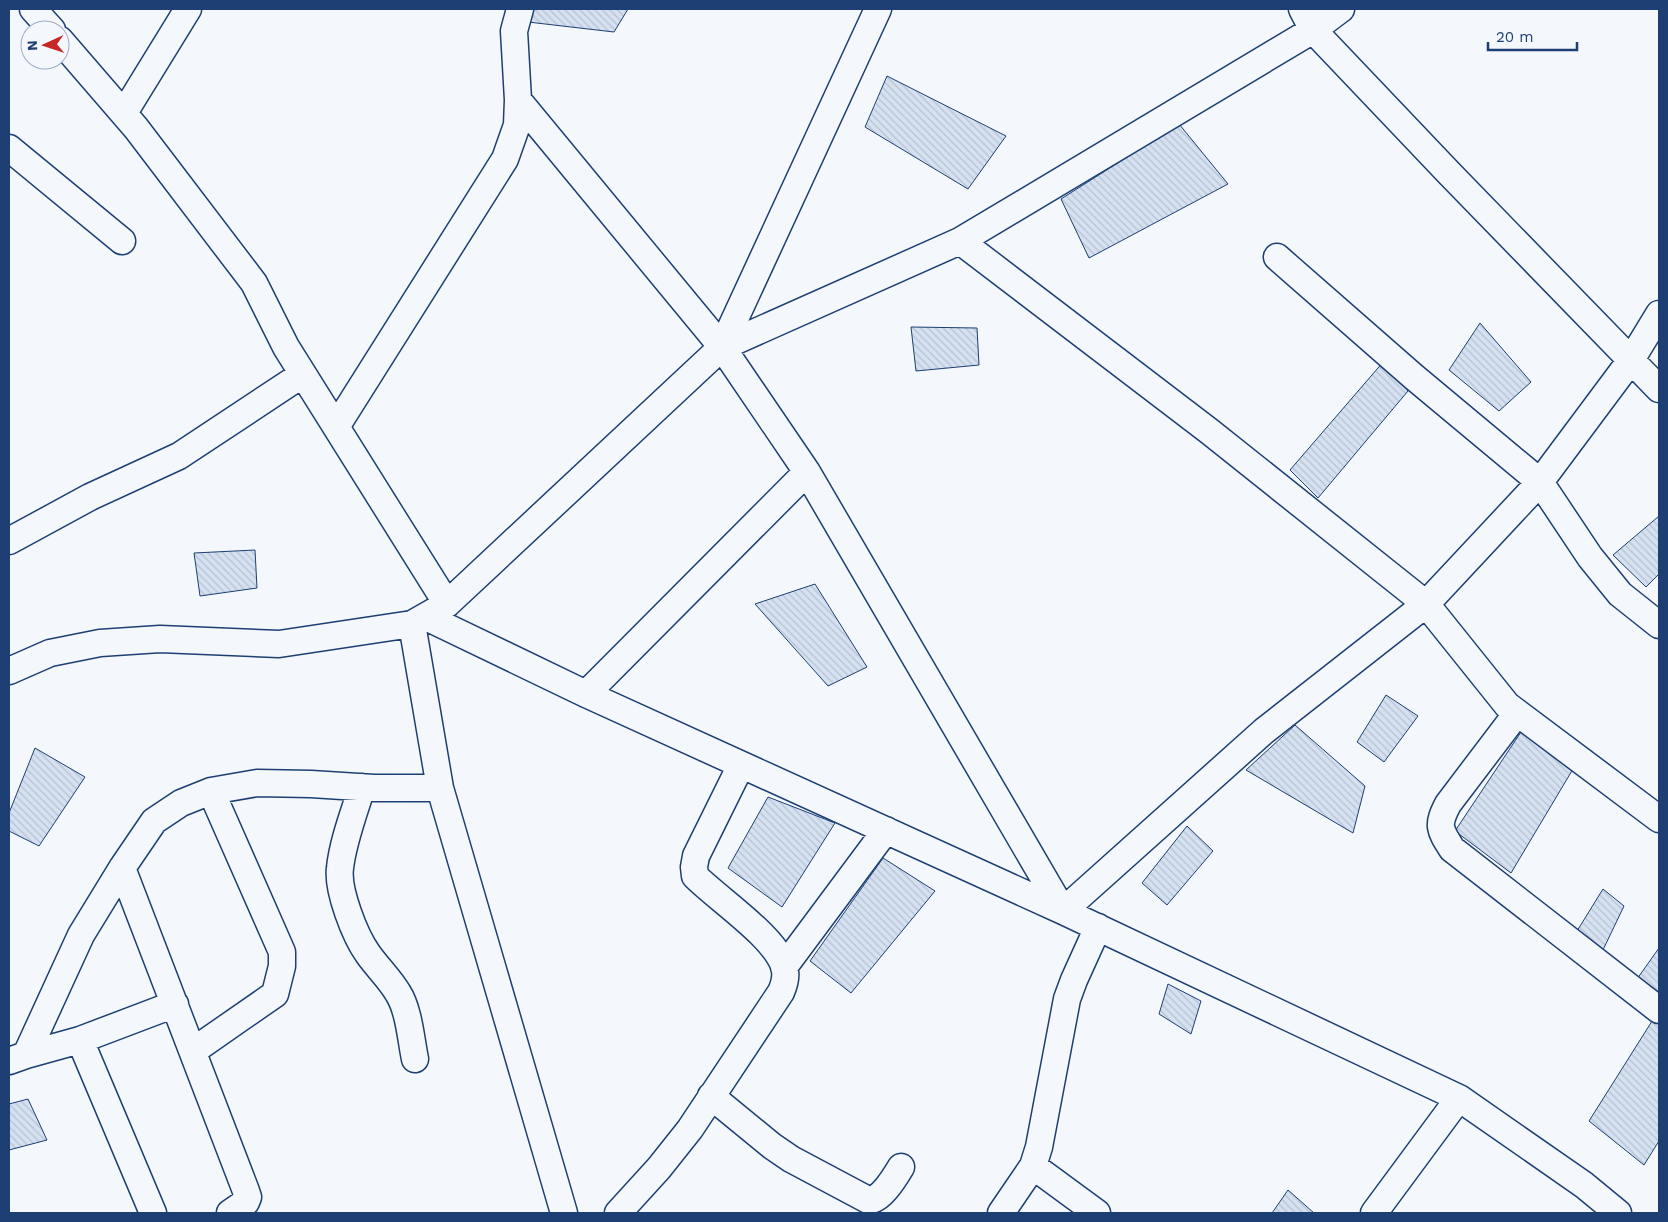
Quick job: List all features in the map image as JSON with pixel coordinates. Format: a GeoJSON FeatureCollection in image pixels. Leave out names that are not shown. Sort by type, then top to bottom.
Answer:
{"type":"FeatureCollection","features":[{"type":"Feature","properties":{"kind":"street"},"geometry":{"type":"LineString","coordinates":[[33,9],[43,20]]}},
{"type":"Feature","properties":{"kind":"street"},"geometry":{"type":"LineString","coordinates":[[124,113],[188,9]]}},
{"type":"Feature","properties":{"kind":"street"},"geometry":{"type":"LineString","coordinates":[[336,427],[505,159],[517,125],[518,100],[514,31],[520,9]]}},
{"type":"Feature","properties":{"kind":"street"},"geometry":{"type":"LineString","coordinates":[[722,347],[878,9]]}},
{"type":"Feature","properties":{"kind":"street"},"geometry":{"type":"LineString","coordinates":[[9,671],[50,653],[100,643],[160,639],[279,644],[428,615],[722,347],[960,241],[1308,19],[1341,9]]}},
{"type":"Feature","properties":{"kind":"street"},"geometry":{"type":"LineString","coordinates":[[1308,19],[1448,173],[1659,389]]}},
{"type":"Feature","properties":{"kind":"street"},"geometry":{"type":"LineString","coordinates":[[70,51],[124,113],[254,283],[286,347],[336,427],[428,615],[440,788],[564,1213]]}},
{"type":"Feature","properties":{"kind":"street"},"geometry":{"type":"LineString","coordinates":[[518,100],[722,347],[807,472],[1063,911]]}},
{"type":"Feature","properties":{"kind":"street"},"geometry":{"type":"LineString","coordinates":[[9,148],[122,241]]}},
{"type":"Feature","properties":{"kind":"street"},"geometry":{"type":"LineString","coordinates":[[960,241],[1209,431],[1426,604],[1507,705],[1659,820]]}},
{"type":"Feature","properties":{"kind":"street"},"geometry":{"type":"LineString","coordinates":[[1277,257],[1414,377],[1540,482],[1590,557],[1620,594],[1659,625]]}},
{"type":"Feature","properties":{"kind":"street"},"geometry":{"type":"LineString","coordinates":[[1063,911],[1264,730],[1426,604],[1540,482],[1631,360],[1659,314]]}},
{"type":"Feature","properties":{"kind":"street"},"geometry":{"type":"LineString","coordinates":[[9,541],[90,497],[179,456],[303,374]]}},
{"type":"Feature","properties":{"kind":"street"},"geometry":{"type":"LineString","coordinates":[[586,694],[807,472]]}},
{"type":"Feature","properties":{"kind":"street"},"geometry":{"type":"LineString","coordinates":[[428,615],[586,694],[1098,927],[1459,1098],[1584,1185],[1618,1213]]}},
{"type":"Feature","properties":{"kind":"street"},"geometry":{"type":"LineString","coordinates":[[1517,713],[1448,804],[1441,818],[1442,833],[1452,849],[1659,1010]]}},
{"type":"Feature","properties":{"kind":"street"},"geometry":{"type":"LineString","coordinates":[[618,1213],[690,1130],[781,992],[786,981],[784,967],[775,948],[695,876],[696,856],[741,765]]}},
{"type":"Feature","properties":{"kind":"street"},"geometry":{"type":"LineString","coordinates":[[17,1058],[81,935],[122,868],[154,821],[181,803],[211,791],[257,783],[440,788]]}},
{"type":"Feature","properties":{"kind":"street"},"geometry":{"type":"LineString","coordinates":[[362,787],[344,846],[340,869],[341,887],[347,907],[366,952],[399,994],[408,1022],[414,1059]]}},
{"type":"Feature","properties":{"kind":"street"},"geometry":{"type":"LineString","coordinates":[[192,1051],[275,994],[282,966],[282,952],[211,791]]}},
{"type":"Feature","properties":{"kind":"street"},"geometry":{"type":"LineString","coordinates":[[784,967],[886,830]]}},
{"type":"Feature","properties":{"kind":"street"},"geometry":{"type":"LineString","coordinates":[[122,868],[248,1197],[246,1202],[230,1213]]}},
{"type":"Feature","properties":{"kind":"street"},"geometry":{"type":"LineString","coordinates":[[1002,1213],[1033,1166],[1039,1147],[1067,999],[1098,927]]}},
{"type":"Feature","properties":{"kind":"street"},"geometry":{"type":"LineString","coordinates":[[17,1058],[80,1040],[175,1004]]}},
{"type":"Feature","properties":{"kind":"street"},"geometry":{"type":"LineString","coordinates":[[80,1040],[153,1213]]}},
{"type":"Feature","properties":{"kind":"street"},"geometry":{"type":"LineString","coordinates":[[711,1096],[772,1146],[868,1200],[872,1201],[879,1197],[901,1168]]}},
{"type":"Feature","properties":{"kind":"street"},"geometry":{"type":"LineString","coordinates":[[1374,1213],[1459,1098]]}},
{"type":"Feature","properties":{"kind":"street"},"geometry":{"type":"LineString","coordinates":[[1033,1166],[1097,1213]]}},
{"type":"Feature","properties":{"kind":"building"},"geometry":{"type":"Polygon","coordinates":[[[532,9],[628,9],[614,32],[528,22],[532,9]]]}},
{"type":"Feature","properties":{"kind":"building"},"geometry":{"type":"Polygon","coordinates":[[[887,76],[1006,136],[968,189],[865,127],[887,76]]]}},
{"type":"Feature","properties":{"kind":"building"},"geometry":{"type":"Polygon","coordinates":[[[1179,124],[1228,184],[1089,258],[1061,199],[1179,124]]]}},
{"type":"Feature","properties":{"kind":"building"},"geometry":{"type":"Polygon","coordinates":[[[1480,323],[1531,382],[1499,411],[1449,370],[1480,323]]]}},
{"type":"Feature","properties":{"kind":"building"},"geometry":{"type":"Polygon","coordinates":[[[911,327],[977,328],[979,365],[916,371],[911,327]]]}},
{"type":"Feature","properties":{"kind":"building"},"geometry":{"type":"Polygon","coordinates":[[[1384,361],[1408,391],[1318,498],[1290,470],[1384,361]]]}},
{"type":"Feature","properties":{"kind":"building"},"geometry":{"type":"Polygon","coordinates":[[[1659,516],[1659,574],[1646,587],[1613,555],[1659,516]]]}},
{"type":"Feature","properties":{"kind":"building"},"geometry":{"type":"Polygon","coordinates":[[[255,550],[257,588],[200,596],[194,553],[255,550]]]}},
{"type":"Feature","properties":{"kind":"building"},"geometry":{"type":"Polygon","coordinates":[[[815,584],[867,667],[828,686],[755,604],[815,584]]]}},
{"type":"Feature","properties":{"kind":"building"},"geometry":{"type":"Polygon","coordinates":[[[1386,695],[1418,716],[1384,762],[1357,742],[1386,695]]]}},
{"type":"Feature","properties":{"kind":"building"},"geometry":{"type":"Polygon","coordinates":[[[1295,725],[1365,786],[1353,833],[1246,770],[1295,725]]]}},
{"type":"Feature","properties":{"kind":"building"},"geometry":{"type":"Polygon","coordinates":[[[1523,729],[1576,764],[1511,873],[1455,831],[1523,729]]]}},
{"type":"Feature","properties":{"kind":"building"},"geometry":{"type":"Polygon","coordinates":[[[35,748],[85,777],[39,846],[9,831],[9,813],[35,748]]]}},
{"type":"Feature","properties":{"kind":"building"},"geometry":{"type":"Polygon","coordinates":[[[768,797],[835,823],[782,907],[728,868],[768,797]]]}},
{"type":"Feature","properties":{"kind":"building"},"geometry":{"type":"Polygon","coordinates":[[[1187,826],[1213,851],[1167,905],[1142,883],[1187,826]]]}},
{"type":"Feature","properties":{"kind":"building"},"geometry":{"type":"Polygon","coordinates":[[[883,858],[935,891],[851,993],[810,961],[883,858]]]}},
{"type":"Feature","properties":{"kind":"building"},"geometry":{"type":"Polygon","coordinates":[[[1603,889],[1624,906],[1602,952],[1577,931],[1603,889]]]}},
{"type":"Feature","properties":{"kind":"building"},"geometry":{"type":"Polygon","coordinates":[[[1659,948],[1659,995],[1637,979],[1659,948]]]}},
{"type":"Feature","properties":{"kind":"building"},"geometry":{"type":"Polygon","coordinates":[[[1168,984],[1201,1001],[1191,1034],[1159,1014],[1168,984]]]}},
{"type":"Feature","properties":{"kind":"building"},"geometry":{"type":"Polygon","coordinates":[[[1654,1018],[1659,1023],[1659,1141],[1644,1165],[1589,1121],[1654,1018]]]}},
{"type":"Feature","properties":{"kind":"building"},"geometry":{"type":"Polygon","coordinates":[[[28,1099],[47,1140],[9,1150],[9,1104],[28,1099]]]}},
{"type":"Feature","properties":{"kind":"building"},"geometry":{"type":"Polygon","coordinates":[[[1288,1190],[1314,1213],[1272,1213],[1288,1190]]]}}]}
